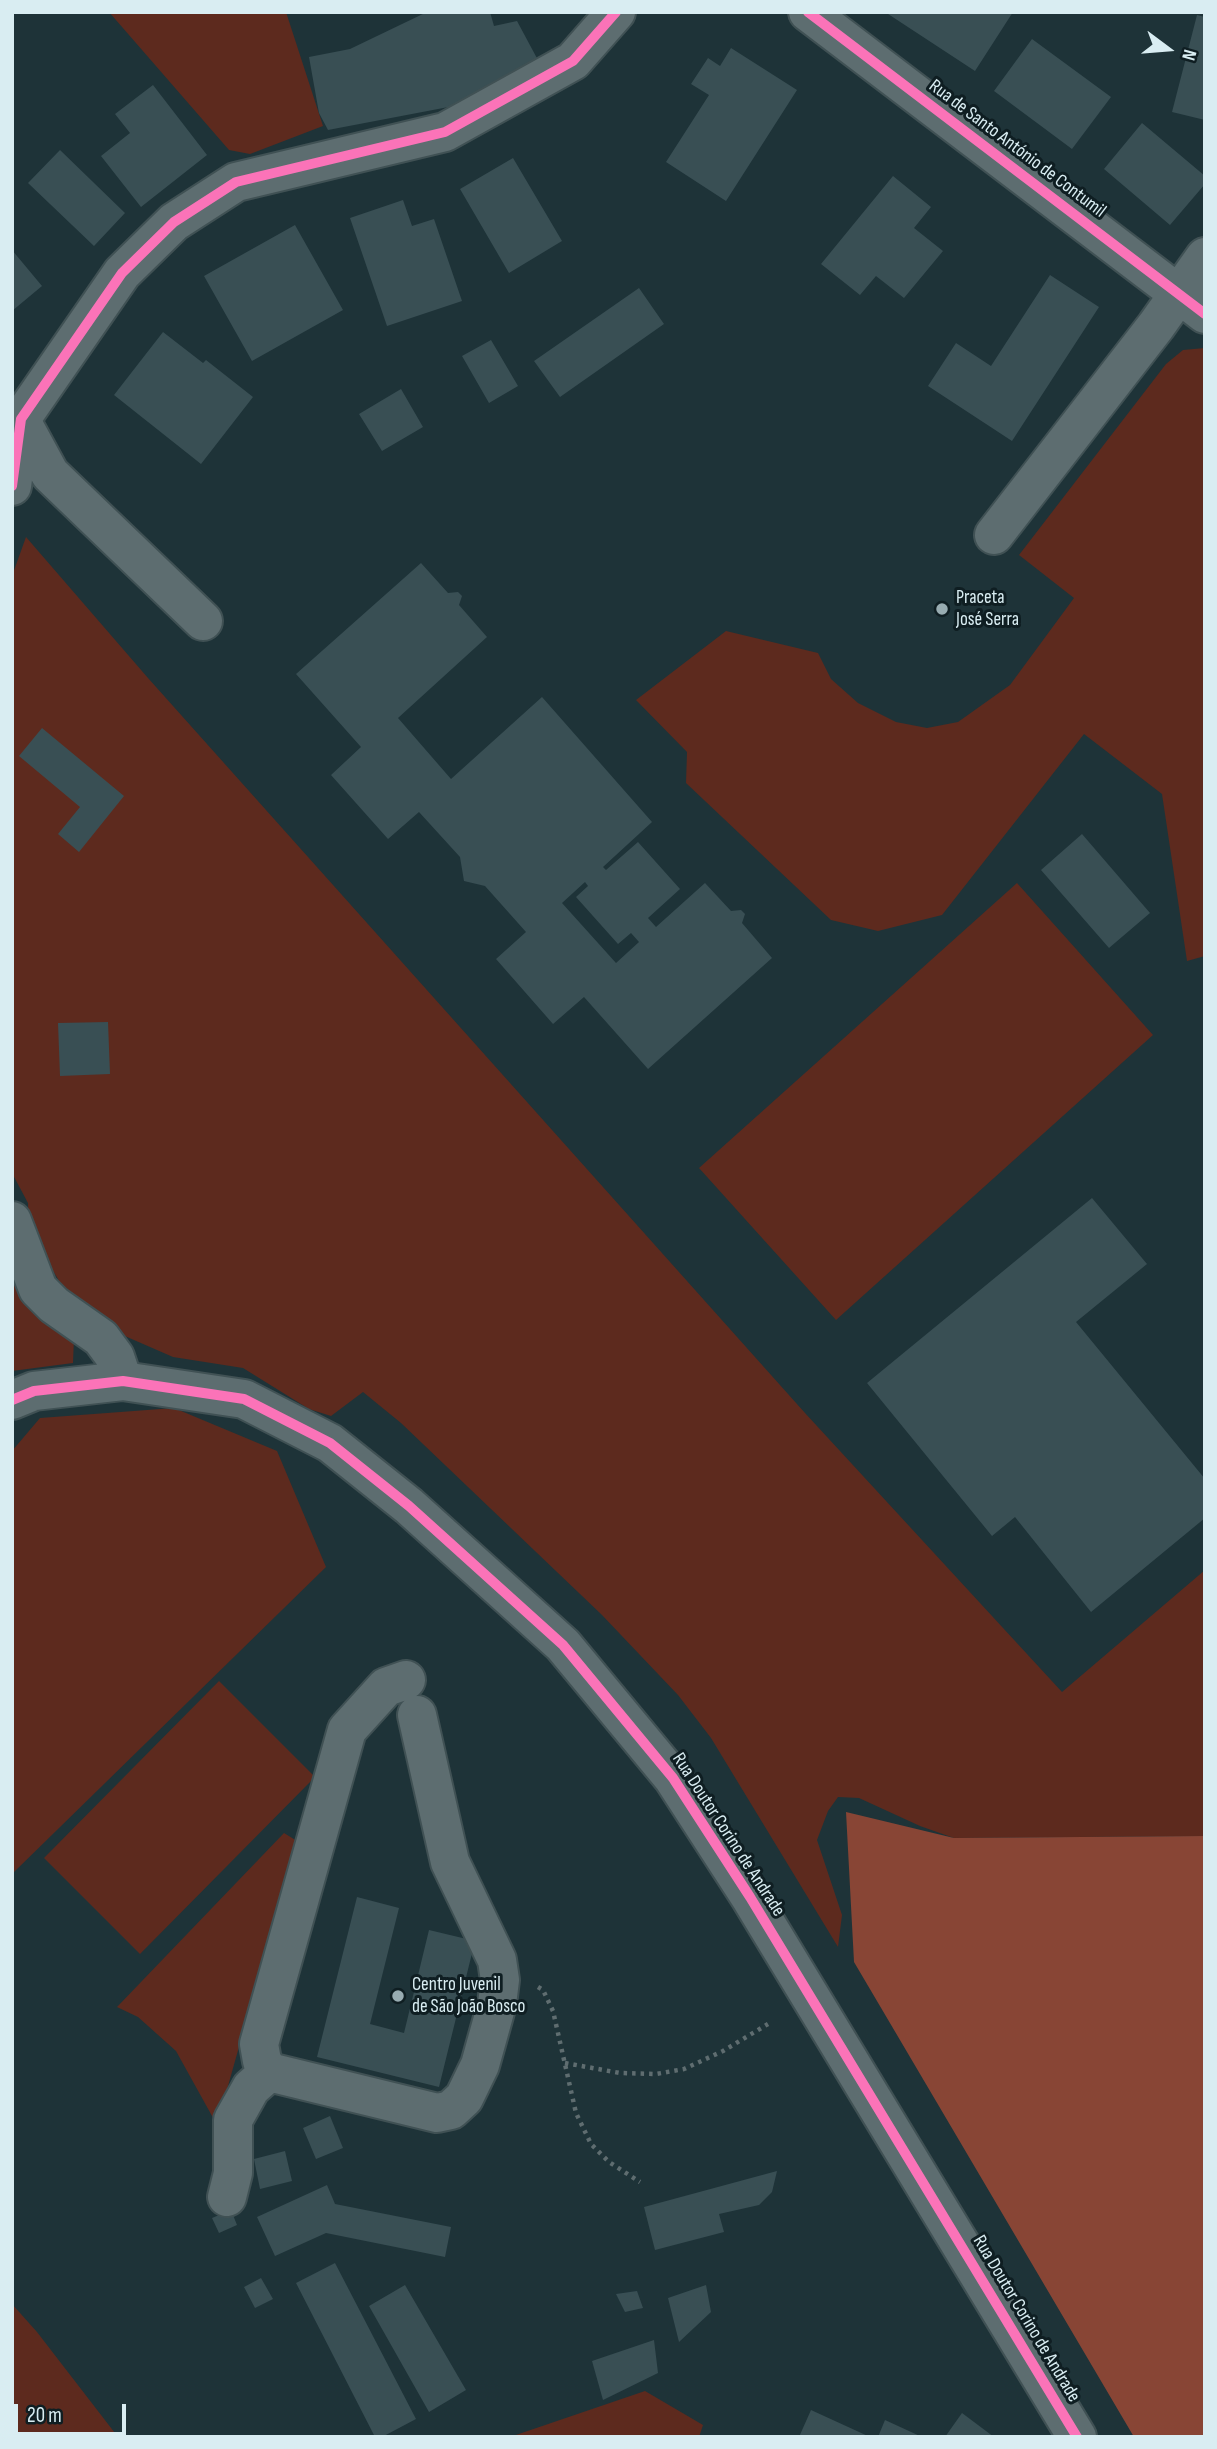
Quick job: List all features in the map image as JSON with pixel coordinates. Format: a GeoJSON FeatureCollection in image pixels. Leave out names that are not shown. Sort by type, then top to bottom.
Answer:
{"type":"FeatureCollection","features":[{"type":"Feature","properties":{"kind":"street"},"geometry":{"type":"LineString","coordinates":[[12,486],[17,413],[122,273],[174,222],[236,182],[445,132],[573,61],[616,12]]}},
{"type":"Feature","properties":{"kind":"street","name":"Rua de Santo António de Contumil"},"geometry":{"type":"LineString","coordinates":[[808,12],[1192,304]]}},
{"type":"Feature","properties":{"kind":"street"},"geometry":{"type":"LineString","coordinates":[[994,536],[1192,304],[1205,257]]}},
{"type":"Feature","properties":{"kind":"street"},"geometry":{"type":"LineString","coordinates":[[17,413],[50,474],[203,621]]}},
{"type":"Feature","properties":{"kind":"street"},"geometry":{"type":"LineString","coordinates":[[12,1222],[38,1289],[54,1305],[101,1338],[116,1356],[123,1381]]}},
{"type":"Feature","properties":{"kind":"street","name":"Rua Doutor Corino de Andrade"},"geometry":{"type":"LineString","coordinates":[[12,1400],[34,1391],[123,1381],[244,1399],[330,1443],[409,1506],[563,1645],[673,1777],[750,1897],[1077,2437]]}},
{"type":"Feature","properties":{"kind":"street"},"geometry":{"type":"LineString","coordinates":[[386,1688],[412,1698],[450,1862],[497,1960],[500,1980],[497,2004],[480,2065],[464,2098],[452,2110],[438,2113],[269,2072],[262,2061],[260,2044],[265,2020],[347,1730],[359,1713],[386,1688]]}},
{"type":"Feature","properties":{"kind":"street"},"geometry":{"type":"LineString","coordinates":[[227,2197],[233,2173],[233,2120],[251,2088],[269,2072]]}},
{"type":"Feature","properties":{"kind":"path"},"geometry":{"type":"LineString","coordinates":[[500,1980],[519,1981],[543,1990],[553,2011],[576,2113],[591,2144],[609,2162],[640,2182]]}},
{"type":"Feature","properties":{"kind":"path"},"geometry":{"type":"LineString","coordinates":[[565,2063],[620,2073],[656,2074],[684,2069],[723,2052],[768,2024]]}},
{"type":"Feature","properties":{"kind":"shaded area"},"geometry":{"type":"Polygon","coordinates":[[[109,12],[286,12],[323,126],[250,154],[229,150],[109,12]]]}},
{"type":"Feature","properties":{"kind":"shaded area"},"geometry":{"type":"Polygon","coordinates":[[[1205,348],[1205,956],[1187,961],[1162,794],[1084,734],[942,915],[878,931],[831,920],[686,783],[687,752],[636,700],[726,631],[818,653],[831,679],[858,703],[896,722],[927,728],[958,722],[1010,685],[1074,598],[1019,555],[1166,364],[1183,350],[1205,348]]]}},
{"type":"Feature","properties":{"kind":"shaded area"},"geometry":{"type":"Polygon","coordinates":[[[26,537],[148,678],[805,1413],[1062,1692],[1205,1570],[1205,1836],[954,1838],[920,1826],[859,1798],[838,1797],[828,1811],[817,1840],[842,1915],[838,1947],[711,1738],[678,1695],[602,1615],[401,1423],[363,1392],[331,1416],[309,1409],[243,1368],[173,1357],[88,1320],[64,1289],[29,1231],[28,1203],[12,1173],[12,576],[26,537]]]}},
{"type":"Feature","properties":{"kind":"shaded area"},"geometry":{"type":"Polygon","coordinates":[[[1017,883],[1153,1035],[836,1320],[699,1168],[1017,883]]]}},
{"type":"Feature","properties":{"kind":"shaded area"},"geometry":{"type":"Polygon","coordinates":[[[12,1284],[74,1337],[73,1363],[12,1371],[12,1284]]]}},
{"type":"Feature","properties":{"kind":"shaded area"},"geometry":{"type":"Polygon","coordinates":[[[174,1408],[277,1451],[326,1567],[12,1874],[12,1451],[40,1418],[174,1408]]]}},
{"type":"Feature","properties":{"kind":"shaded area"},"geometry":{"type":"Polygon","coordinates":[[[219,1681],[315,1777],[140,1954],[44,1858],[219,1681]]]}},
{"type":"Feature","properties":{"kind":"shaded area"},"geometry":{"type":"Polygon","coordinates":[[[846,1812],[954,1838],[1205,1836],[1205,2437],[1134,2437],[854,1962],[846,1812]]]}},
{"type":"Feature","properties":{"kind":"shaded area"},"geometry":{"type":"Polygon","coordinates":[[[284,1833],[297,1841],[217,2125],[176,2051],[138,2017],[117,2007],[284,1833]]]}},
{"type":"Feature","properties":{"kind":"shaded area"},"geometry":{"type":"Polygon","coordinates":[[[12,2304],[118,2437],[21,2437],[12,2425],[12,2304]]]}},
{"type":"Feature","properties":{"kind":"shaded area"},"geometry":{"type":"Polygon","coordinates":[[[645,2391],[703,2425],[699,2437],[510,2437],[645,2391]]]}},
{"type":"Feature","properties":{"kind":"building"},"geometry":{"type":"Polygon","coordinates":[[[427,12],[490,12],[494,26],[517,21],[539,62],[459,105],[328,130],[319,113],[309,57],[350,49],[427,12]]]}},
{"type":"Feature","properties":{"kind":"building"},"geometry":{"type":"Polygon","coordinates":[[[885,12],[1013,12],[975,71],[885,12]]]}},
{"type":"Feature","properties":{"kind":"building"},"geometry":{"type":"Polygon","coordinates":[[[1197,15],[1205,17],[1205,120],[1172,112],[1197,15]]]}},
{"type":"Feature","properties":{"kind":"building"},"geometry":{"type":"Polygon","coordinates":[[[1032,39],[1111,97],[1072,149],[994,91],[1032,39]]]}},
{"type":"Feature","properties":{"kind":"building"},"geometry":{"type":"Polygon","coordinates":[[[731,48],[797,90],[726,201],[666,162],[709,95],[691,84],[708,58],[720,66],[731,48]]]}},
{"type":"Feature","properties":{"kind":"building"},"geometry":{"type":"Polygon","coordinates":[[[153,85],[207,155],[141,207],[101,156],[130,133],[115,114],[153,85]]]}},
{"type":"Feature","properties":{"kind":"building"},"geometry":{"type":"Polygon","coordinates":[[[1142,123],[1205,176],[1205,184],[1170,225],[1104,169],[1142,123]]]}},
{"type":"Feature","properties":{"kind":"building"},"geometry":{"type":"Polygon","coordinates":[[[60,150],[125,213],[94,246],[28,183],[60,150]]]}},
{"type":"Feature","properties":{"kind":"building"},"geometry":{"type":"Polygon","coordinates":[[[513,158],[562,241],[509,273],[460,189],[513,158]]]}},
{"type":"Feature","properties":{"kind":"building"},"geometry":{"type":"Polygon","coordinates":[[[893,176],[931,207],[914,228],[943,251],[904,298],[876,276],[860,295],[821,264],[893,176]]]}},
{"type":"Feature","properties":{"kind":"building"},"geometry":{"type":"Polygon","coordinates":[[[403,200],[412,226],[434,219],[462,301],[387,326],[350,218],[403,200]]]}},
{"type":"Feature","properties":{"kind":"building"},"geometry":{"type":"Polygon","coordinates":[[[295,225],[343,310],[252,361],[204,276],[295,225]]]}},
{"type":"Feature","properties":{"kind":"building"},"geometry":{"type":"Polygon","coordinates":[[[12,250],[42,286],[12,311],[12,250]]]}},
{"type":"Feature","properties":{"kind":"building"},"geometry":{"type":"Polygon","coordinates":[[[1050,275],[1099,307],[1012,441],[928,386],[956,343],[991,366],[1050,275]]]}},
{"type":"Feature","properties":{"kind":"building"},"geometry":{"type":"Polygon","coordinates":[[[639,288],[664,324],[560,397],[534,361],[639,288]]]}},
{"type":"Feature","properties":{"kind":"building"},"geometry":{"type":"Polygon","coordinates":[[[163,332],[203,363],[206,360],[253,397],[201,464],[114,395],[163,332]]]}},
{"type":"Feature","properties":{"kind":"building"},"geometry":{"type":"Polygon","coordinates":[[[491,340],[518,386],[489,403],[462,356],[491,340]]]}},
{"type":"Feature","properties":{"kind":"building"},"geometry":{"type":"Polygon","coordinates":[[[401,389],[423,427],[382,451],[359,414],[401,389]]]}},
{"type":"Feature","properties":{"kind":"building"},"geometry":{"type":"Polygon","coordinates":[[[421,563],[448,593],[458,592],[462,596],[459,605],[487,637],[398,718],[451,779],[542,697],[652,822],[603,867],[606,870],[638,842],[680,889],[648,918],[656,927],[705,883],[731,911],[741,910],[745,914],[742,923],[772,958],[648,1069],[584,997],[553,1024],[496,959],[526,932],[485,886],[464,881],[460,857],[419,812],[388,839],[331,775],[361,747],[296,674],[421,563]],[[585,882],[562,903],[616,963],[639,942],[631,933],[618,944],[576,897],[588,886],[585,882]]]}},
{"type":"Feature","properties":{"kind":"building"},"geometry":{"type":"Polygon","coordinates":[[[42,728],[124,796],[79,852],[58,834],[80,807],[19,756],[42,728]]]}},
{"type":"Feature","properties":{"kind":"building"},"geometry":{"type":"Polygon","coordinates":[[[1082,834],[1150,913],[1109,948],[1041,870],[1082,834]]]}},
{"type":"Feature","properties":{"kind":"building"},"geometry":{"type":"Polygon","coordinates":[[[108,1022],[110,1074],[60,1076],[58,1023],[108,1022]]]}},
{"type":"Feature","properties":{"kind":"building"},"geometry":{"type":"Polygon","coordinates":[[[1092,1198],[1147,1264],[1076,1322],[1205,1479],[1205,1518],[1091,1612],[1015,1517],[992,1536],[867,1383],[1092,1198]]]}},
{"type":"Feature","properties":{"kind":"building"},"geometry":{"type":"Polygon","coordinates":[[[357,1897],[399,1908],[370,2024],[404,2033],[429,1930],[475,1941],[439,2087],[317,2057],[357,1897]]]}},
{"type":"Feature","properties":{"kind":"building"},"geometry":{"type":"Polygon","coordinates":[[[330,2116],[343,2148],[316,2159],[303,2128],[330,2116]]]}},
{"type":"Feature","properties":{"kind":"building"},"geometry":{"type":"Polygon","coordinates":[[[285,2151],[292,2181],[260,2189],[254,2159],[285,2151]]]}},
{"type":"Feature","properties":{"kind":"building"},"geometry":{"type":"Polygon","coordinates":[[[777,2171],[772,2192],[759,2205],[719,2214],[724,2232],[655,2250],[644,2207],[777,2171]]]}},
{"type":"Feature","properties":{"kind":"building"},"geometry":{"type":"Polygon","coordinates":[[[327,2185],[335,2204],[451,2227],[445,2257],[326,2233],[275,2256],[257,2217],[327,2185]]]}},
{"type":"Feature","properties":{"kind":"building"},"geometry":{"type":"Polygon","coordinates":[[[231,2210],[237,2225],[219,2233],[212,2218],[231,2210]]]}},
{"type":"Feature","properties":{"kind":"building"},"geometry":{"type":"Polygon","coordinates":[[[335,2263],[416,2419],[382,2437],[375,2437],[296,2283],[335,2263]]]}},
{"type":"Feature","properties":{"kind":"building"},"geometry":{"type":"Polygon","coordinates":[[[261,2278],[273,2299],[255,2308],[244,2287],[261,2278]]]}},
{"type":"Feature","properties":{"kind":"building"},"geometry":{"type":"Polygon","coordinates":[[[405,2285],[466,2390],[429,2412],[369,2306],[405,2285]]]}},
{"type":"Feature","properties":{"kind":"building"},"geometry":{"type":"Polygon","coordinates":[[[706,2285],[711,2312],[679,2342],[668,2298],[706,2285]]]}},
{"type":"Feature","properties":{"kind":"building"},"geometry":{"type":"Polygon","coordinates":[[[637,2291],[643,2308],[625,2312],[616,2294],[637,2291]]]}},
{"type":"Feature","properties":{"kind":"building"},"geometry":{"type":"Polygon","coordinates":[[[654,2340],[658,2373],[603,2400],[592,2361],[654,2340]]]}},
{"type":"Feature","properties":{"kind":"building"},"geometry":{"type":"Polygon","coordinates":[[[811,2410],[870,2437],[799,2437],[811,2410]]]}},
{"type":"Feature","properties":{"kind":"building"},"geometry":{"type":"Polygon","coordinates":[[[962,2413],[994,2437],[945,2437],[962,2413]]]}},
{"type":"Feature","properties":{"kind":"building"},"geometry":{"type":"Polygon","coordinates":[[[885,2420],[922,2437],[878,2437],[885,2420]]]}},
{"type":"Feature","properties":{"kind":"cycle path"},"geometry":{"type":"LineString","coordinates":[[12,486],[21,419],[122,273],[174,222],[236,182],[445,132],[573,61],[616,12]]}},
{"type":"Feature","properties":{"kind":"cycle path"},"geometry":{"type":"LineString","coordinates":[[808,12],[1205,314]]}},
{"type":"Feature","properties":{"kind":"cycle path"},"geometry":{"type":"LineString","coordinates":[[12,1400],[34,1391],[123,1381],[244,1399],[330,1443],[409,1506],[563,1645],[673,1778],[750,1897],[1077,2437]]}},
{"type":"Feature","properties":{"kind":"place","name":"Praceta José Serra"},"geometry":{"type":"Point","coordinates":[942,609]}},
{"type":"Feature","properties":{"kind":"place","name":"Centro Juvenil de São João Bosco"},"geometry":{"type":"Point","coordinates":[398,1996]}}]}
